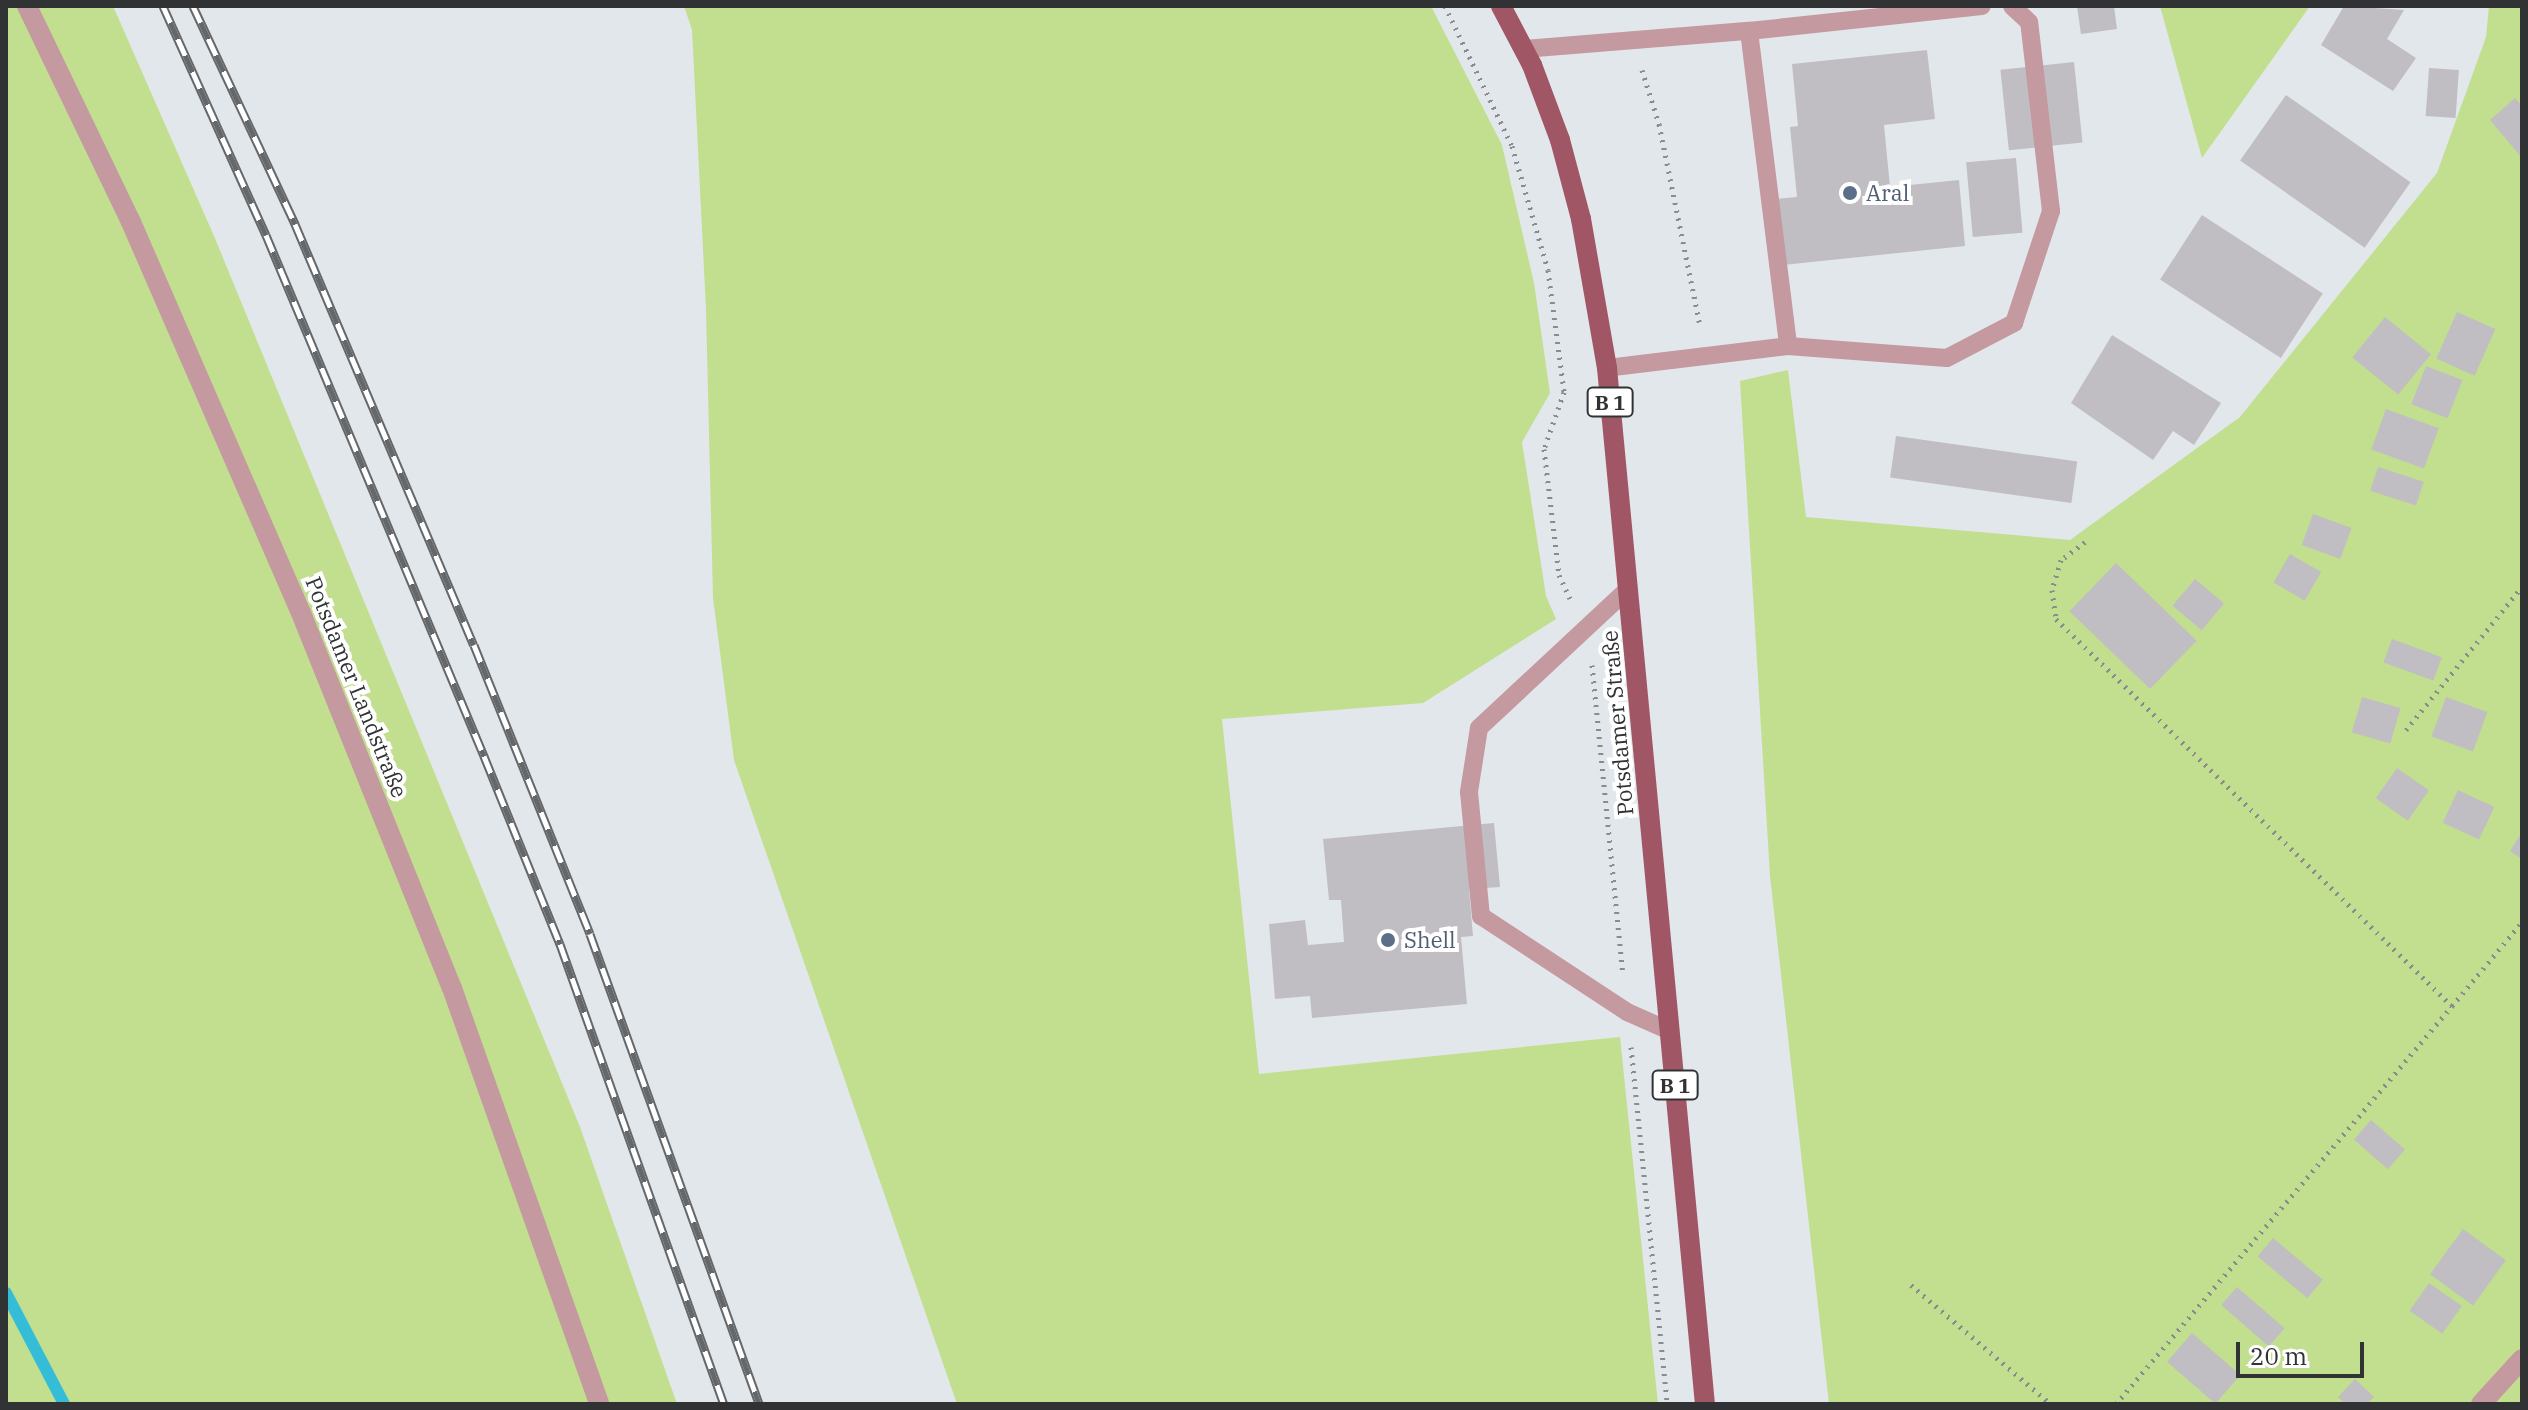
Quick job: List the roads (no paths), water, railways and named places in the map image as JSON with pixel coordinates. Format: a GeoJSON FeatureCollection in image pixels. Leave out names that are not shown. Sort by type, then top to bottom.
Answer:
{"type":"FeatureCollection","features":[{"type":"Feature","properties":{"kind":"main road","name":"Potsdamer Straße"},"geometry":{"type":"LineString","coordinates":[[1501,6],[1523,49],[1560,140],[1581,219],[1607,368],[1705,1404]]}},
{"type":"Feature","properties":{"kind":"main road","name":"Potsdamer Straße"},"geometry":{"type":"LineString","coordinates":[[1511,6],[1523,49]]}},
{"type":"Feature","properties":{"kind":"street","name":"Potsdamer Landstraße"},"geometry":{"type":"LineString","coordinates":[[27,6],[131,222],[301,613],[452,988],[599,1404]]}},
{"type":"Feature","properties":{"kind":"street"},"geometry":{"type":"LineString","coordinates":[[2481,1404],[2522,1359]]}},
{"type":"Feature","properties":{"kind":"lane"},"geometry":{"type":"LineString","coordinates":[[1523,49],[1749,31],[1982,6]]}},
{"type":"Feature","properties":{"kind":"lane"},"geometry":{"type":"LineString","coordinates":[[1607,368],[1788,346],[1947,358],[2014,323],[2051,211],[2029,22],[2012,6]]}},
{"type":"Feature","properties":{"kind":"lane"},"geometry":{"type":"LineString","coordinates":[[1749,31],[1788,346]]}},
{"type":"Feature","properties":{"kind":"lane"},"geometry":{"type":"LineString","coordinates":[[1628,589],[1479,728],[1469,792],[1481,916],[1627,1012],[1670,1031]]}},
{"type":"Feature","properties":{"kind":"waterway"},"geometry":{"type":"LineString","coordinates":[[6,1293],[64,1404]]}},
{"type":"Feature","properties":{"kind":"railway"},"geometry":{"type":"LineString","coordinates":[[163,6],[266,235],[560,944],[724,1404]]}},
{"type":"Feature","properties":{"kind":"railway"},"geometry":{"type":"LineString","coordinates":[[193,6],[295,224],[474,645],[590,934],[759,1404]]}},
{"type":"Feature","properties":{"kind":"place","name":"Aral"},"geometry":{"type":"Point","coordinates":[1850,193]}},
{"type":"Feature","properties":{"kind":"place","name":"Shell"},"geometry":{"type":"Point","coordinates":[1388,940]}}]}
